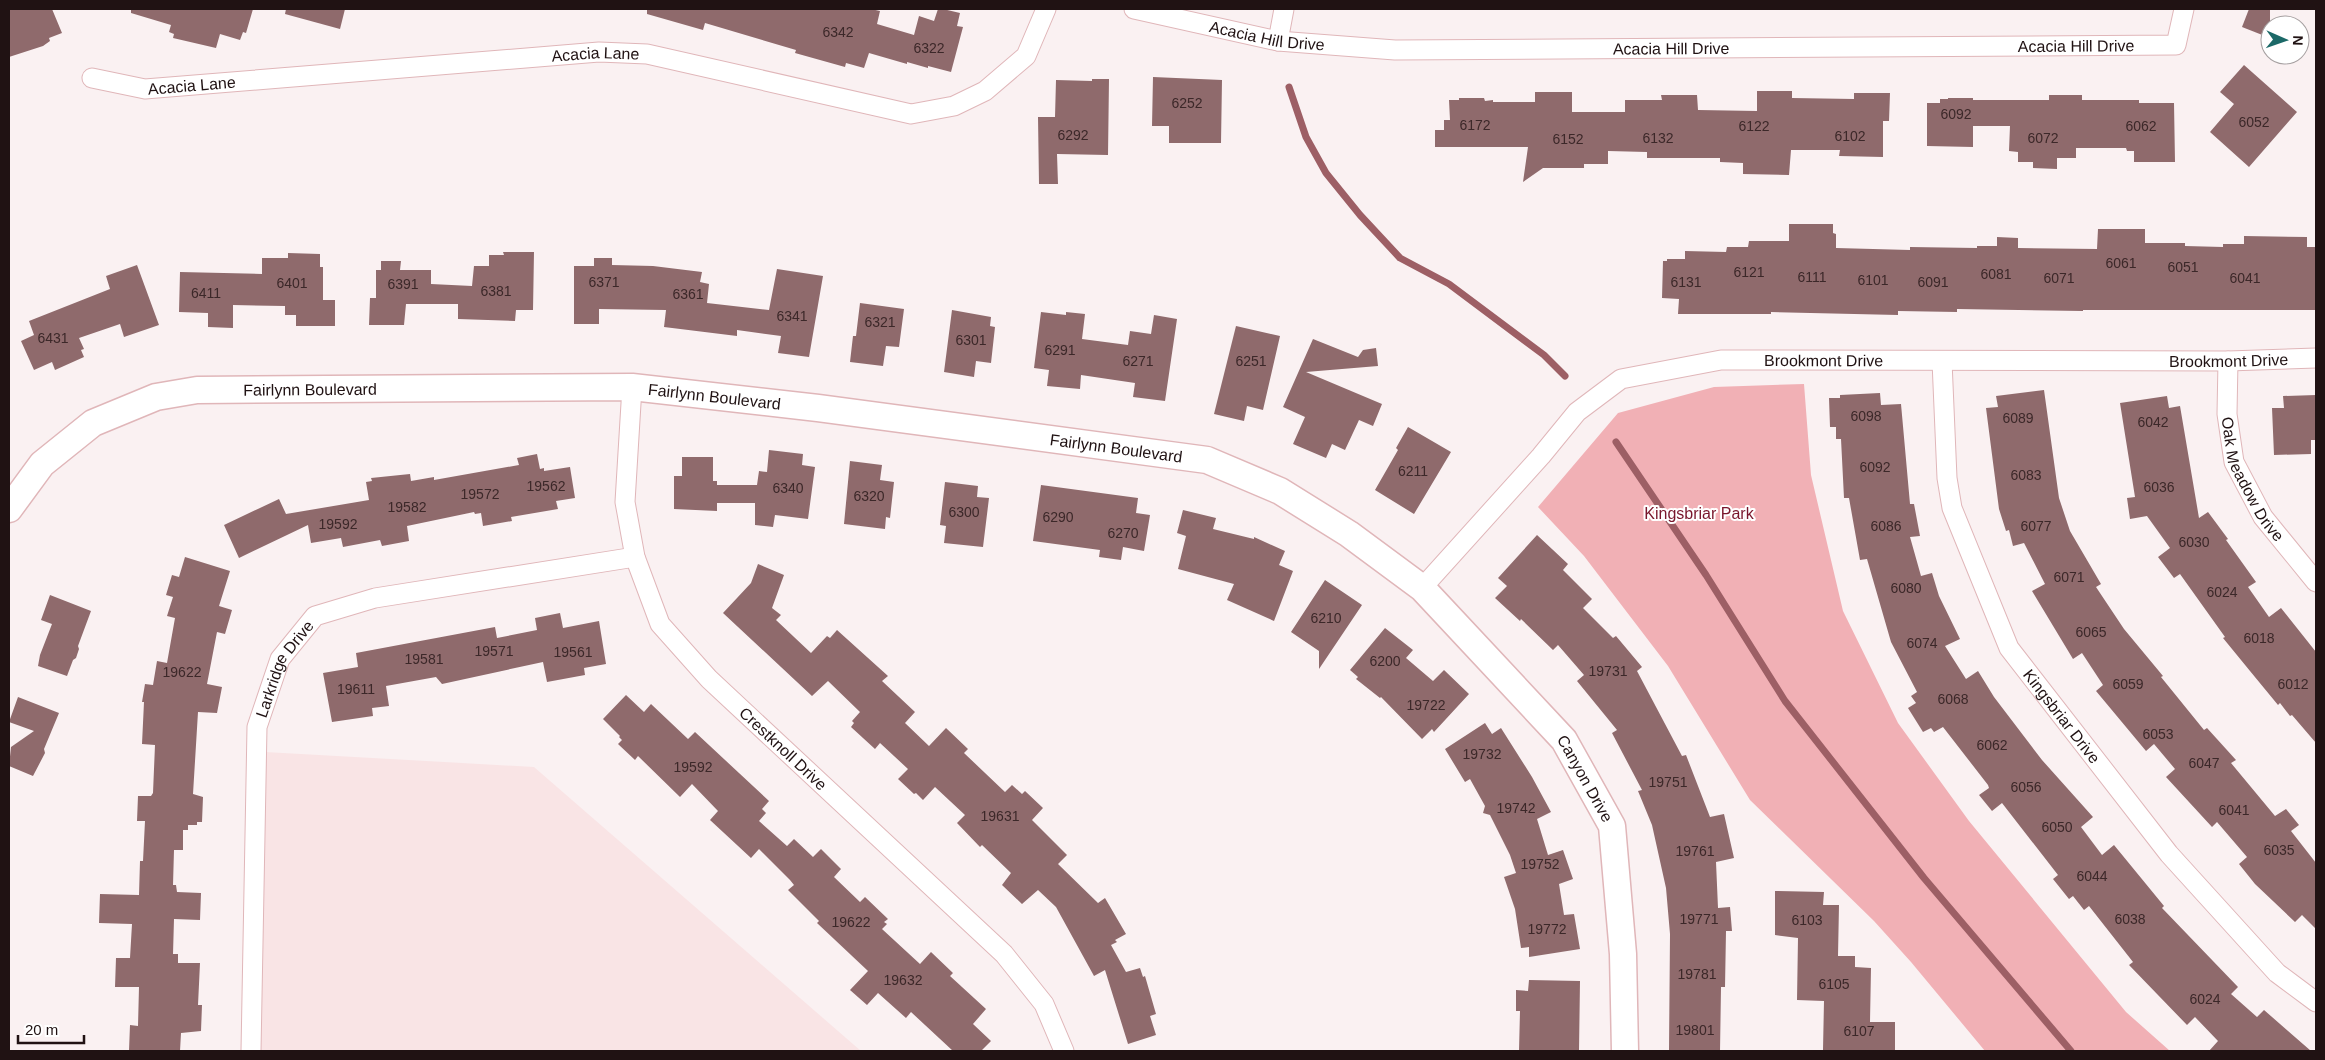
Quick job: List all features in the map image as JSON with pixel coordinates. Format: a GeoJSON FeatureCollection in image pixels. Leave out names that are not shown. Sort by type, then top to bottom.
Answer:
{"type":"FeatureCollection","features":[{"type":"Feature","properties":{"kind":"street","name":"Acacia Lane"},"geometry":{"type":"LineString","coordinates":[[92,78],[145,88],[599,52],[647,54],[911,114],[954,106],[985,91],[1026,56],[1046,9]]}},
{"type":"Feature","properties":{"kind":"street","name":"Acacia Hill Drive"},"geometry":{"type":"LineString","coordinates":[[1134,9],[1278,41],[1396,50],[2176,45],[2184,9]]}},
{"type":"Feature","properties":{"kind":"street"},"geometry":{"type":"LineString","coordinates":[[1278,41],[1284,9]]}},
{"type":"Feature","properties":{"kind":"street","name":"Brookmont Drive"},"geometry":{"type":"LineString","coordinates":[[1422,588],[1541,456],[1577,412],[1622,380],[1721,360],[2228,361],[2316,358]]}},
{"type":"Feature","properties":{"kind":"street","name":"Kingsbriar Drive"},"geometry":{"type":"LineString","coordinates":[[1942,361],[1947,478],[1952,508],[2009,648],[2168,854],[2277,973],[2316,1002]]}},
{"type":"Feature","properties":{"kind":"street","name":"Oak Meadow Drive"},"geometry":{"type":"LineString","coordinates":[[2228,361],[2227,414],[2234,462],[2263,517],[2316,582]]}},
{"type":"Feature","properties":{"kind":"street","name":"Fairlynn Boulevard"},"geometry":{"type":"LineString","coordinates":[[9,509],[42,464],[93,423],[156,397],[197,390],[632,387],[818,408],[1207,460],[1280,491],[1349,534],[1422,588]]}},
{"type":"Feature","properties":{"kind":"street","name":"Crestknoll Drive"},"geometry":{"type":"LineString","coordinates":[[632,387],[626,502],[635,557],[660,624],[709,680],[1004,954],[1044,1004],[1064,1051]]}},
{"type":"Feature","properties":{"kind":"street","name":"Larkridge Drive"},"geometry":{"type":"LineString","coordinates":[[251,1051],[257,726],[280,659],[315,616],[375,598],[635,557]]}},
{"type":"Feature","properties":{"kind":"street","name":"Canyon Drive"},"geometry":{"type":"LineString","coordinates":[[1422,588],[1564,740],[1612,826],[1623,954],[1625,1051]]}},
{"type":"Feature","properties":{"kind":"shaded area"},"geometry":{"type":"Polygon","coordinates":[[[265,752],[534,767],[861,1051],[256,1051],[265,752]]]}},
{"type":"Feature","properties":{"kind":"green space","name":"Kingsbriar Park"},"geometry":{"type":"Polygon","coordinates":[[[1804,384],[1811,475],[1843,611],[1898,723],[1969,821],[2126,1012],[2170,1051],[1985,1051],[1911,962],[1874,921],[1750,800],[1668,666],[1584,556],[1538,507],[1618,413],[1714,387],[1804,384]]]}},
{"type":"Feature","properties":{"kind":"building"},"geometry":{"type":"Polygon","coordinates":[[[9,9],[52,9],[62,33],[49,38],[50,41],[43,46],[9,57],[9,9]]]}},
{"type":"Feature","properties":{"kind":"building"},"geometry":{"type":"Polygon","coordinates":[[[131,9],[253,9],[246,33],[243,32],[240,40],[220,34],[216,48],[173,38],[174,34],[169,32],[171,25],[131,13],[131,9]]]}},
{"type":"Feature","properties":{"kind":"building"},"geometry":{"type":"Polygon","coordinates":[[[286,9],[345,9],[340,29],[285,14],[286,9]]]}},
{"type":"Feature","properties":{"kind":"building"},"geometry":{"type":"Polygon","coordinates":[[[647,9],[871,9],[880,11],[877,24],[914,35],[919,16],[934,21],[938,9],[943,9],[960,13],[957,26],[963,27],[951,72],[907,62],[907,64],[869,53],[864,68],[846,63],[845,67],[795,53],[796,50],[705,23],[703,30],[647,14],[647,9]]]}},
{"type":"Feature","properties":{"kind":"building"},"geometry":{"type":"Polygon","coordinates":[[[2249,9],[2270,9],[2270,15],[2260,15],[2260,34],[2242,27],[2249,9]]]}},
{"type":"Feature","properties":{"kind":"building"},"geometry":{"type":"Polygon","coordinates":[[[2244,65],[2297,112],[2249,167],[2210,132],[2234,104],[2220,92],[2244,65]]]}},
{"type":"Feature","properties":{"kind":"building"},"geometry":{"type":"Polygon","coordinates":[[[1153,77],[1222,80],[1221,143],[1169,143],[1169,126],[1152,126],[1153,77]]]}},
{"type":"Feature","properties":{"kind":"building"},"geometry":{"type":"Polygon","coordinates":[[[1092,79],[1109,79],[1108,155],[1057,154],[1058,184],[1039,184],[1038,117],[1055,117],[1056,80],[1092,81],[1092,79]]]}},
{"type":"Feature","properties":{"kind":"building"},"geometry":{"type":"Polygon","coordinates":[[[1757,91],[1792,91],[1792,98],[1854,99],[1854,93],[1890,93],[1889,121],[1883,121],[1883,157],[1839,156],[1840,150],[1791,150],[1789,175],[1743,174],[1743,163],[1720,162],[1720,158],[1647,158],[1647,152],[1608,151],[1608,164],[1584,164],[1584,168],[1543,168],[1523,182],[1528,147],[1435,147],[1435,130],[1444,130],[1444,120],[1450,120],[1449,100],[1459,100],[1459,98],[1484,98],[1485,101],[1493,100],[1493,102],[1535,102],[1535,92],[1572,92],[1572,112],[1625,112],[1625,100],[1662,100],[1661,95],[1697,95],[1698,110],[1757,111],[1757,91]]]}},
{"type":"Feature","properties":{"kind":"building"},"geometry":{"type":"Polygon","coordinates":[[[2049,95],[2082,95],[2082,100],[2139,100],[2139,103],[2174,103],[2175,162],[2134,162],[2134,151],[2127,151],[2126,148],[2076,148],[2076,158],[2057,158],[2057,169],[2033,168],[2033,162],[2018,162],[2018,152],[2009,151],[2010,126],[1973,126],[1973,147],[1927,146],[1927,103],[1940,103],[1940,99],[1948,98],[1973,98],[1973,100],[2049,100],[2049,95]]]}},
{"type":"Feature","properties":{"kind":"building"},"geometry":{"type":"Polygon","coordinates":[[[1789,224],[1833,224],[1833,233],[1836,234],[1836,248],[1910,250],[1910,247],[1977,248],[1977,246],[1997,246],[1997,237],[2018,238],[2018,248],[2097,249],[2098,229],[2145,229],[2145,243],[2185,243],[2185,246],[2223,247],[2223,244],[2244,244],[2244,236],[2307,237],[2307,247],[2316,247],[2316,310],[2083,311],[1957,309],[1957,312],[1898,311],[1898,315],[1771,312],[1771,314],[1678,314],[1679,299],[1662,298],[1663,261],[1667,261],[1667,259],[1685,259],[1685,251],[1726,252],[1727,247],[1748,247],[1749,241],[1789,241],[1789,224]]]}},
{"type":"Feature","properties":{"kind":"building"},"geometry":{"type":"Polygon","coordinates":[[[503,252],[534,252],[533,310],[516,310],[515,321],[458,319],[458,304],[406,304],[404,325],[369,325],[370,298],[376,298],[376,270],[381,270],[381,261],[401,261],[400,270],[431,270],[431,284],[472,286],[474,266],[489,266],[489,255],[504,255],[503,252]]]}},
{"type":"Feature","properties":{"kind":"building"},"geometry":{"type":"Polygon","coordinates":[[[288,253],[320,254],[320,267],[323,267],[323,300],[335,300],[335,326],[296,326],[296,315],[285,315],[285,306],[233,305],[233,328],[208,327],[208,313],[179,312],[180,272],[262,274],[262,258],[288,258],[288,253]]]}},
{"type":"Feature","properties":{"kind":"building"},"geometry":{"type":"Polygon","coordinates":[[[594,258],[612,258],[612,265],[653,266],[702,272],[700,282],[709,284],[707,303],[769,310],[777,269],[823,276],[809,357],[778,353],[781,336],[737,330],[737,336],[664,327],[666,310],[599,309],[599,324],[574,324],[574,266],[594,266],[594,258]]]}},
{"type":"Feature","properties":{"kind":"building"},"geometry":{"type":"Polygon","coordinates":[[[137,265],[159,325],[124,337],[120,324],[79,338],[84,349],[81,350],[84,357],[55,370],[52,362],[34,370],[21,341],[34,335],[29,321],[110,289],[106,276],[137,265]]]}},
{"type":"Feature","properties":{"kind":"building"},"geometry":{"type":"Polygon","coordinates":[[[860,303],[904,309],[899,347],[886,346],[883,366],[850,362],[853,336],[856,336],[860,303]]]}},
{"type":"Feature","properties":{"kind":"building"},"geometry":{"type":"Polygon","coordinates":[[[952,310],[991,317],[990,326],[995,327],[991,363],[976,361],[974,377],[944,372],[952,310]]]}},
{"type":"Feature","properties":{"kind":"building"},"geometry":{"type":"Polygon","coordinates":[[[1041,312],[1066,315],[1066,312],[1085,314],[1082,339],[1128,345],[1130,331],[1151,334],[1154,315],[1177,319],[1165,401],[1133,397],[1135,383],[1081,375],[1080,389],[1047,386],[1049,370],[1034,368],[1041,312]]]}},
{"type":"Feature","properties":{"kind":"building"},"geometry":{"type":"Polygon","coordinates":[[[1236,326],[1280,336],[1263,410],[1247,406],[1244,421],[1214,414],[1236,326]]]}},
{"type":"Feature","properties":{"kind":"building"},"geometry":{"type":"Polygon","coordinates":[[[1313,339],[1358,357],[1363,350],[1376,348],[1378,366],[1306,372],[1382,404],[1373,426],[1359,420],[1345,450],[1332,444],[1326,458],[1293,444],[1305,417],[1283,407],[1313,339]]]}},
{"type":"Feature","properties":{"kind":"building"},"geometry":{"type":"Polygon","coordinates":[[[2044,390],[2059,498],[2070,531],[2101,584],[2096,587],[2124,629],[2163,676],[2161,677],[2204,730],[2207,728],[2236,760],[2231,763],[2275,816],[2286,809],[2299,825],[2291,831],[2316,863],[2316,929],[2302,915],[2295,922],[2255,884],[2239,864],[2247,857],[2217,822],[2212,827],[2166,777],[2175,769],[2154,744],[2146,751],[2096,691],[2103,685],[2082,653],[2073,659],[2032,591],[2045,584],[2024,543],[2013,546],[2009,530],[2006,531],[1999,509],[1986,408],[1998,407],[1996,396],[2044,390]]]}},
{"type":"Feature","properties":{"kind":"building"},"geometry":{"type":"Polygon","coordinates":[[[1880,393],[1881,405],[1901,404],[1910,504],[1914,504],[1920,536],[1910,537],[1921,576],[1932,573],[1939,596],[1960,639],[1945,646],[1966,679],[1978,671],[1994,697],[2042,760],[2093,817],[2081,827],[2102,855],[2114,845],[2164,906],[2162,908],[2238,987],[2231,994],[2257,1017],[2264,1010],[2311,1051],[2209,1051],[2218,1041],[2195,1017],[2187,1025],[2129,965],[2133,962],[2089,906],[2084,910],[2073,896],[2069,899],[2053,879],[2058,875],[2002,803],[1992,811],[1979,795],[1989,788],[1988,785],[1943,727],[1934,732],[1931,728],[1923,732],[1908,708],[1916,703],[1911,696],[1917,692],[1891,642],[1867,559],[1860,560],[1849,498],[1844,498],[1841,439],[1836,439],[1836,427],[1830,427],[1829,398],[1840,398],[1840,395],[1880,393]]]}},
{"type":"Feature","properties":{"kind":"building"},"geometry":{"type":"Polygon","coordinates":[[[2316,395],[2316,440],[2311,440],[2311,454],[2274,455],[2272,408],[2284,408],[2283,396],[2316,395]]]}},
{"type":"Feature","properties":{"kind":"building"},"geometry":{"type":"Polygon","coordinates":[[[2167,396],[2169,408],[2180,406],[2199,518],[2208,512],[2228,539],[2226,540],[2256,582],[2248,587],[2269,617],[2281,608],[2316,652],[2316,743],[2280,703],[2278,705],[2223,638],[2225,637],[2180,574],[2174,578],[2158,557],[2170,548],[2147,516],[2130,519],[2127,498],[2135,497],[2120,403],[2167,396]]]}},
{"type":"Feature","properties":{"kind":"building"},"geometry":{"type":"Polygon","coordinates":[[[1408,427],[1451,452],[1414,514],[1375,490],[1398,450],[1396,448],[1408,427]]]}},
{"type":"Feature","properties":{"kind":"building"},"geometry":{"type":"Polygon","coordinates":[[[769,450],[803,454],[802,465],[815,467],[808,519],[775,515],[773,527],[755,525],[755,503],[717,503],[717,511],[674,509],[674,476],[682,476],[682,457],[713,457],[713,481],[717,481],[717,485],[757,485],[759,471],[767,472],[769,450]]]}},
{"type":"Feature","properties":{"kind":"building"},"geometry":{"type":"Polygon","coordinates":[[[537,454],[540,469],[544,468],[544,471],[570,467],[575,498],[556,501],[558,509],[511,517],[512,521],[483,526],[481,513],[475,514],[474,512],[407,526],[409,541],[382,546],[380,540],[343,547],[341,538],[311,543],[308,525],[239,558],[224,525],[279,499],[286,514],[369,500],[366,482],[372,481],[371,478],[410,474],[411,481],[434,477],[434,480],[519,465],[517,458],[537,454]]]}},
{"type":"Feature","properties":{"kind":"building"},"geometry":{"type":"Polygon","coordinates":[[[850,461],[882,465],[880,480],[894,482],[890,518],[886,517],[885,529],[844,524],[850,461]]]}},
{"type":"Feature","properties":{"kind":"building"},"geometry":{"type":"Polygon","coordinates":[[[945,482],[978,486],[977,497],[989,498],[983,547],[944,543],[946,526],[940,525],[945,482]]]}},
{"type":"Feature","properties":{"kind":"building"},"geometry":{"type":"Polygon","coordinates":[[[1041,485],[1138,498],[1136,513],[1150,515],[1144,551],[1123,547],[1121,560],[1099,557],[1100,550],[1033,541],[1041,485]]]}},
{"type":"Feature","properties":{"kind":"building"},"geometry":{"type":"Polygon","coordinates":[[[1183,510],[1216,518],[1213,529],[1254,539],[1254,537],[1285,551],[1279,565],[1293,571],[1274,621],[1227,600],[1234,584],[1178,569],[1186,536],[1177,533],[1183,510]]]}},
{"type":"Feature","properties":{"kind":"building"},"geometry":{"type":"Polygon","coordinates":[[[1537,535],[1568,564],[1563,570],[1592,599],[1583,608],[1613,638],[1616,636],[1642,667],[1637,671],[1682,756],[1686,755],[1710,817],[1724,814],[1734,858],[1716,862],[1718,908],[1730,907],[1732,931],[1726,931],[1725,987],[1721,987],[1720,1051],[1669,1051],[1670,934],[1666,888],[1652,825],[1638,791],[1642,790],[1612,733],[1617,730],[1577,681],[1584,675],[1558,645],[1553,650],[1521,619],[1520,621],[1495,598],[1507,586],[1498,578],[1537,535]]]}},
{"type":"Feature","properties":{"kind":"building"},"geometry":{"type":"Polygon","coordinates":[[[185,557],[230,571],[219,606],[232,610],[225,634],[217,632],[207,684],[222,687],[217,713],[198,712],[193,794],[203,797],[202,822],[197,822],[197,825],[188,825],[188,830],[183,830],[183,850],[174,850],[173,885],[176,885],[177,892],[201,893],[200,920],[174,919],[173,954],[178,954],[178,963],[200,963],[198,1005],[202,1005],[201,1031],[181,1033],[180,1051],[129,1051],[130,1025],[138,1026],[139,987],[115,987],[116,958],[130,958],[132,924],[99,923],[100,894],[139,895],[140,861],[143,861],[145,821],[137,821],[138,796],[151,796],[153,793],[155,745],[142,744],[144,702],[142,702],[145,684],[153,685],[157,661],[167,663],[175,618],[167,616],[173,597],[166,595],[172,575],[179,577],[185,557]]]}},
{"type":"Feature","properties":{"kind":"building"},"geometry":{"type":"Polygon","coordinates":[[[758,564],[784,575],[772,608],[781,615],[776,620],[811,653],[827,636],[830,638],[837,630],[888,676],[882,681],[915,712],[905,723],[929,746],[946,728],[968,749],[964,753],[1005,792],[1012,785],[1022,794],[1025,791],[1043,808],[1032,820],[1067,855],[1058,864],[1098,903],[1105,898],[1126,934],[1115,940],[1117,942],[1111,945],[1126,972],[1140,968],[1143,977],[1145,976],[1156,1014],[1150,1016],[1156,1035],[1128,1044],[1105,970],[1094,976],[1056,907],[1038,890],[1022,904],[1002,885],[1011,873],[982,845],[980,847],[957,823],[965,815],[935,787],[923,800],[916,793],[914,794],[898,779],[908,769],[880,743],[875,749],[851,727],[854,723],[852,721],[860,712],[828,681],[812,696],[723,613],[751,583],[758,564]]]}},
{"type":"Feature","properties":{"kind":"building"},"geometry":{"type":"Polygon","coordinates":[[[1325,580],[1362,605],[1319,669],[1319,651],[1291,632],[1325,580]]]}},
{"type":"Feature","properties":{"kind":"building"},"geometry":{"type":"Polygon","coordinates":[[[50,595],[91,611],[78,646],[76,658],[73,660],[67,676],[38,666],[40,655],[52,624],[41,620],[50,595]]]}},
{"type":"Feature","properties":{"kind":"building"},"geometry":{"type":"Polygon","coordinates":[[[560,613],[563,628],[599,621],[606,664],[584,668],[585,675],[547,682],[543,662],[442,684],[436,677],[386,686],[389,706],[372,708],[373,716],[332,722],[323,673],[358,667],[356,653],[495,627],[497,638],[537,630],[535,618],[560,613]]]}},
{"type":"Feature","properties":{"kind":"building"},"geometry":{"type":"Polygon","coordinates":[[[1385,628],[1413,650],[1406,658],[1433,681],[1444,670],[1469,694],[1434,732],[1432,729],[1422,739],[1381,697],[1356,679],[1358,677],[1350,670],[1385,628]]]}},
{"type":"Feature","properties":{"kind":"building"},"geometry":{"type":"Polygon","coordinates":[[[626,695],[644,712],[651,704],[688,739],[695,732],[769,801],[762,809],[766,813],[759,821],[787,846],[794,839],[813,857],[821,849],[841,869],[834,877],[860,902],[865,897],[888,919],[884,922],[887,924],[882,929],[920,964],[931,952],[953,973],[950,976],[986,1009],[973,1024],[991,1041],[981,1051],[953,1051],[911,1012],[906,1018],[878,993],[867,1005],[850,990],[868,971],[817,923],[819,921],[788,890],[794,885],[790,880],[759,849],[751,858],[710,820],[718,811],[692,784],[680,797],[638,756],[635,760],[618,744],[622,740],[620,736],[603,719],[626,695]]]}},
{"type":"Feature","properties":{"kind":"building"},"geometry":{"type":"Polygon","coordinates":[[[18,697],[59,713],[44,749],[45,753],[33,776],[9,766],[11,747],[34,731],[9,722],[18,697]]]}},
{"type":"Feature","properties":{"kind":"building"},"geometry":{"type":"Polygon","coordinates":[[[1485,723],[1492,734],[1501,728],[1532,777],[1551,812],[1537,819],[1548,855],[1563,850],[1573,879],[1559,884],[1564,915],[1574,914],[1580,949],[1529,957],[1529,947],[1521,948],[1515,909],[1504,877],[1516,873],[1510,855],[1490,815],[1483,813],[1485,806],[1470,779],[1465,782],[1445,749],[1485,723]]]}},
{"type":"Feature","properties":{"kind":"building"},"geometry":{"type":"Polygon","coordinates":[[[1775,891],[1824,892],[1823,905],[1839,905],[1838,956],[1855,956],[1855,967],[1871,968],[1870,1022],[1895,1022],[1895,1051],[1823,1050],[1824,1001],[1797,1000],[1798,938],[1775,935],[1775,891]]]}},
{"type":"Feature","properties":{"kind":"building"},"geometry":{"type":"Polygon","coordinates":[[[1529,980],[1580,981],[1579,1051],[1519,1051],[1520,1011],[1516,1011],[1516,990],[1528,991],[1529,980]]]}},
{"type":"Feature","properties":{"kind":"waterway"},"geometry":{"type":"LineString","coordinates":[[1289,87],[1306,137],[1326,173],[1360,215],[1400,258],[1449,284],[1544,355],[1565,376]]}},
{"type":"Feature","properties":{"kind":"waterway"},"geometry":{"type":"LineString","coordinates":[[1616,442],[1706,575],[1785,701],[1924,878],[2071,1051]]}}]}
